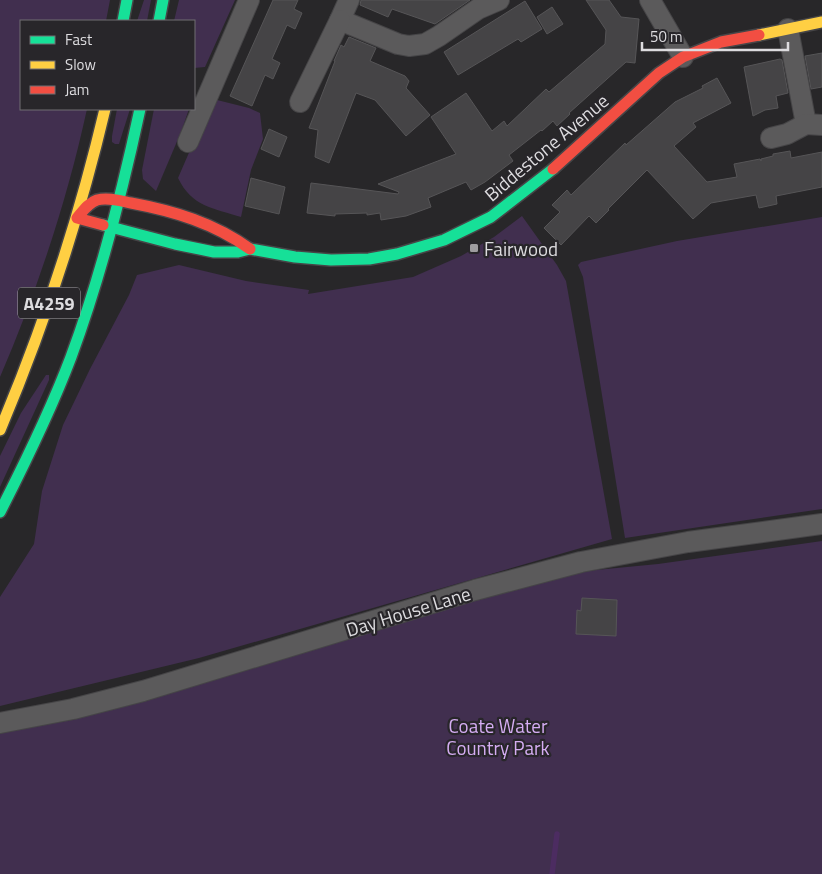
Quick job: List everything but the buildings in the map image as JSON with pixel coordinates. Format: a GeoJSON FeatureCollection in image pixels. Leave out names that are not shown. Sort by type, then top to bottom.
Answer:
{"type":"FeatureCollection","features":[{"type":"Feature","properties":{"kind":"street"},"geometry":{"type":"LineString","coordinates":[[123,20],[127,0]]}},
{"type":"Feature","properties":{"kind":"street"},"geometry":{"type":"LineString","coordinates":[[159,20],[163,0]]}},
{"type":"Feature","properties":{"kind":"street"},"geometry":{"type":"LineString","coordinates":[[188,142],[201,88],[249,0]]}},
{"type":"Feature","properties":{"kind":"street"},"geometry":{"type":"LineString","coordinates":[[300,102],[349,0]]}},
{"type":"Feature","properties":{"kind":"street"},"geometry":{"type":"LineString","coordinates":[[340,20],[398,44],[419,46],[439,36],[478,9],[499,0]]}},
{"type":"Feature","properties":{"kind":"street"},"geometry":{"type":"LineString","coordinates":[[650,0],[683,57]]}},
{"type":"Feature","properties":{"kind":"street","name":"Biddestone Avenue"},"geometry":{"type":"LineString","coordinates":[[250,249],[238,252],[214,252],[174,244],[77,218],[88,205],[96,200],[119,200],[182,215],[229,235],[250,249],[295,257],[350,260],[397,254],[444,240],[491,217],[514,201],[546,174],[659,73],[683,57],[721,42],[822,22]]}},
{"type":"Feature","properties":{"kind":"street"},"geometry":{"type":"LineString","coordinates":[[771,138],[814,125],[788,28]]}},
{"type":"Feature","properties":{"kind":"street","name":"A4259"},"geometry":{"type":"LineString","coordinates":[[0,430],[37,338],[64,261],[105,110]]}},
{"type":"Feature","properties":{"kind":"street","name":"A4259"},"geometry":{"type":"LineString","coordinates":[[0,512],[57,392],[82,327],[112,227],[140,110]]}},
{"type":"Feature","properties":{"kind":"street","name":"Day House Lane"},"geometry":{"type":"LineString","coordinates":[[0,723],[73,710],[143,691],[476,590],[580,562],[688,542],[822,524]]}},
{"type":"Feature","properties":{"kind":"green space"},"geometry":{"type":"Polygon","coordinates":[[[0,0],[110,0],[106,20],[20,20],[20,110],[87,110],[70,178],[39,279],[0,377],[0,0]]]}},
{"type":"Feature","properties":{"kind":"green space"},"geometry":{"type":"Polygon","coordinates":[[[144,0],[151,0],[147,20],[137,20],[144,0]]]}},
{"type":"Feature","properties":{"kind":"green space"},"geometry":{"type":"Polygon","coordinates":[[[179,0],[235,0],[205,67],[195,68],[195,20],[174,20],[179,0]]]}},
{"type":"Feature","properties":{"kind":"green space"},"geometry":{"type":"Polygon","coordinates":[[[217,100],[249,108],[260,113],[263,139],[251,170],[241,217],[197,201],[184,188],[178,178],[206,105],[217,100]]]}},
{"type":"Feature","properties":{"kind":"green space"},"geometry":{"type":"Polygon","coordinates":[[[117,110],[130,110],[119,144],[112,142],[117,110]]]}},
{"type":"Feature","properties":{"kind":"green space"},"geometry":{"type":"Polygon","coordinates":[[[154,110],[189,110],[156,191],[143,179],[142,170],[154,110]]]}},
{"type":"Feature","properties":{"kind":"green space"},"geometry":{"type":"Polygon","coordinates":[[[522,216],[557,265],[566,281],[612,539],[199,658],[0,706],[0,597],[34,544],[42,491],[63,425],[129,295],[137,275],[179,265],[246,281],[309,290],[308,294],[413,277],[461,256],[494,237],[522,216]]]}},
{"type":"Feature","properties":{"kind":"green space"},"geometry":{"type":"Polygon","coordinates":[[[822,217],[822,509],[625,538],[583,277],[578,265],[581,262],[677,241],[822,217]]]}},
{"type":"Feature","properties":{"kind":"green space"},"geometry":{"type":"Polygon","coordinates":[[[46,375],[49,375],[49,380],[0,487],[0,456],[21,413],[46,375]]]}},
{"type":"Feature","properties":{"kind":"green space","name":"Coate Water Country Park"},"geometry":{"type":"Polygon","coordinates":[[[822,541],[822,874],[0,874],[0,733],[76,719],[565,573],[658,564],[822,541]]]}},
{"type":"Feature","properties":{"kind":"waterway"},"geometry":{"type":"LineString","coordinates":[[552,874],[557,834]]}},
{"type":"Feature","properties":{"kind":"traffic: fast"},"geometry":{"type":"LineString","coordinates":[[123,20],[127,0]]}},
{"type":"Feature","properties":{"kind":"traffic: fast"},"geometry":{"type":"LineString","coordinates":[[159,20],[163,0]]}},
{"type":"Feature","properties":{"kind":"traffic: fast"},"geometry":{"type":"LineString","coordinates":[[0,512],[47,416],[82,327],[110,234],[140,110]]}},
{"type":"Feature","properties":{"kind":"traffic: fast"},"geometry":{"type":"LineString","coordinates":[[103,225],[214,252],[238,252],[250,249],[295,257],[331,260],[369,259],[397,254],[444,240],[491,217],[553,169]]}},
{"type":"Feature","properties":{"kind":"traffic: slow"},"geometry":{"type":"LineString","coordinates":[[759,35],[822,22]]}},
{"type":"Feature","properties":{"kind":"traffic: slow"},"geometry":{"type":"LineString","coordinates":[[0,430],[46,312],[84,191],[105,110]]}},
{"type":"Feature","properties":{"kind":"traffic: jam"},"geometry":{"type":"LineString","coordinates":[[553,169],[659,73],[683,57],[721,42],[759,35]]}},
{"type":"Feature","properties":{"kind":"traffic: jam"},"geometry":{"type":"LineString","coordinates":[[103,225],[77,218],[94,201],[106,199],[119,200],[193,219],[222,232],[250,249]]}},
{"type":"Feature","properties":{"kind":"place","name":"Fairwood"},"geometry":{"type":"Point","coordinates":[474,248]}}]}
